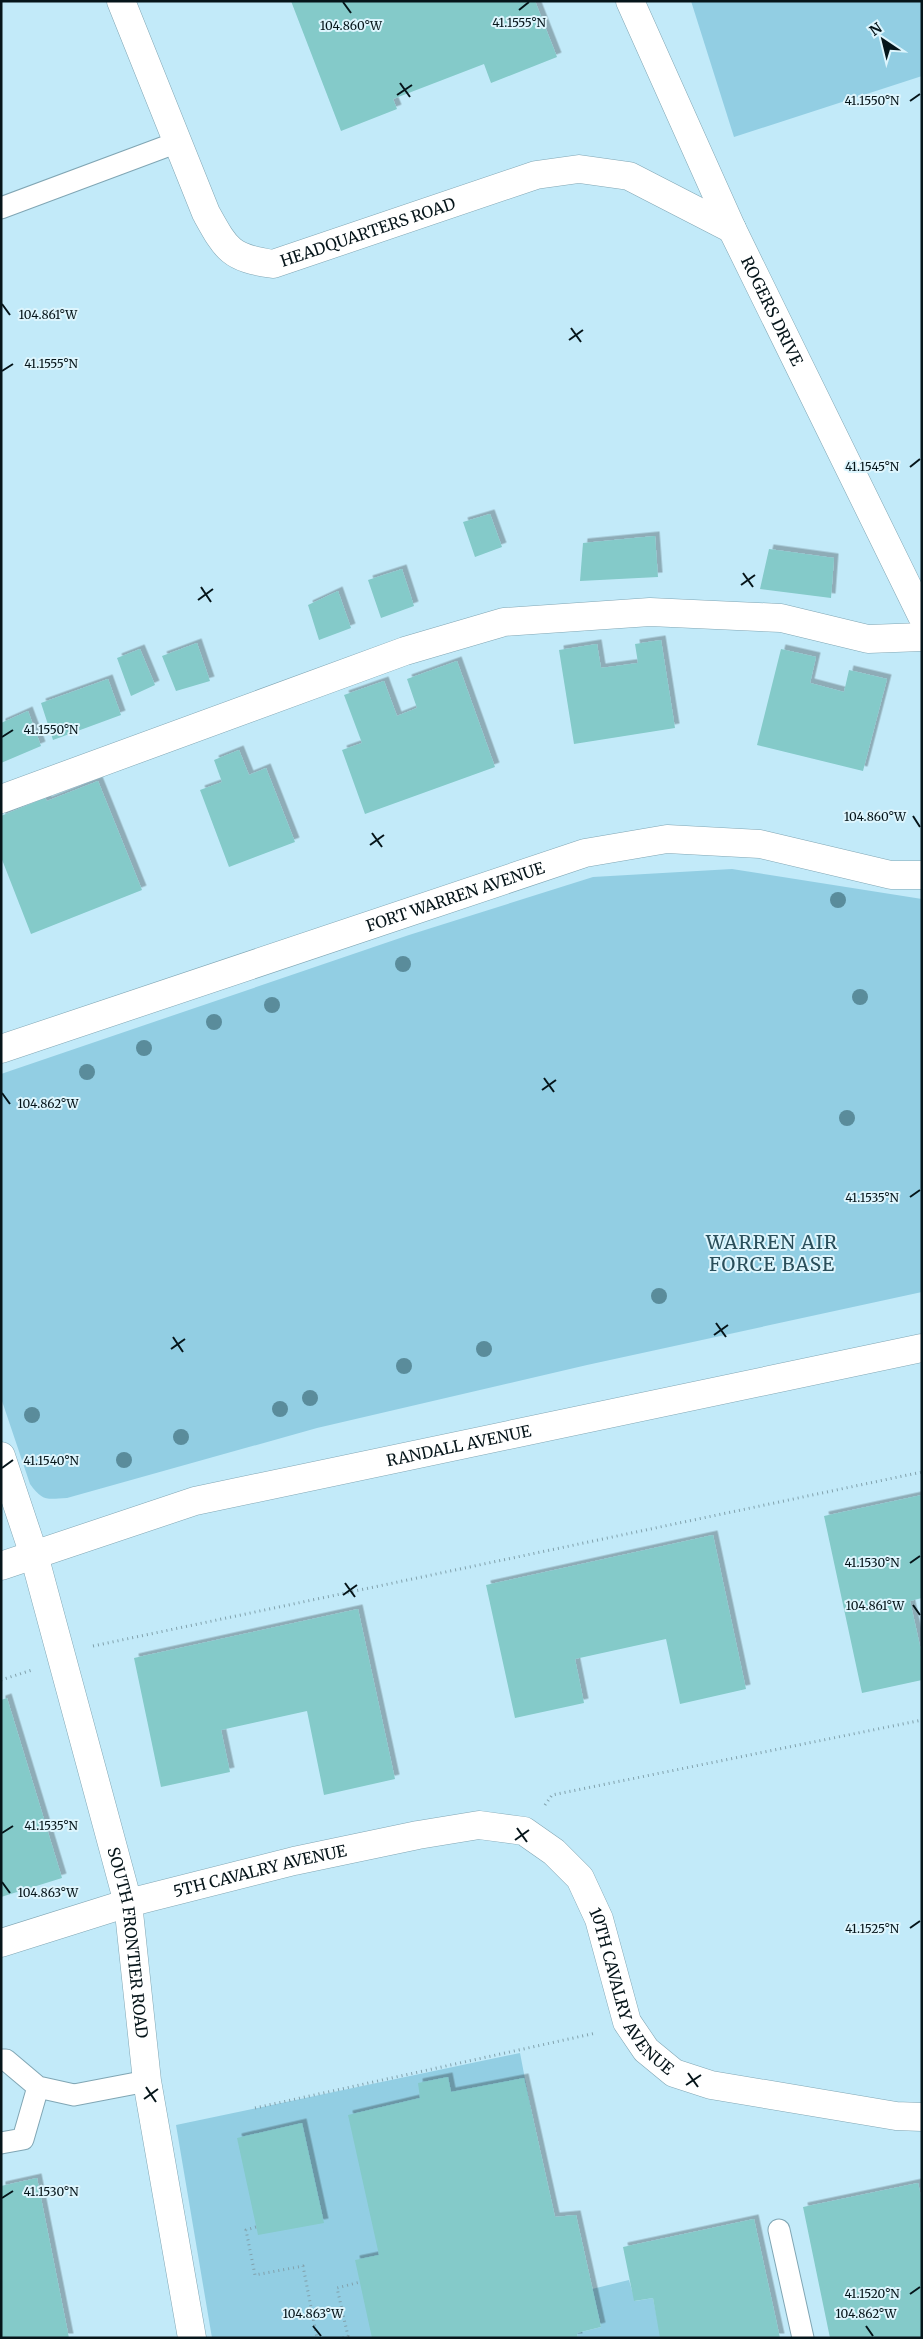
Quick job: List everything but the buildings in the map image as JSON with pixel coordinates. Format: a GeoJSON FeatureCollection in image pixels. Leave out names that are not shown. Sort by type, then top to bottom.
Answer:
{"type":"FeatureCollection","features":[{"type":"Feature","properties":{"kind":"street","name":"HEADQUARTERS ROAD"},"geometry":{"type":"LineString","coordinates":[[122,1],[206,213],[223,244],[246,260],[272,264],[536,175],[579,169],[629,176],[732,229]]}},
{"type":"Feature","properties":{"kind":"street","name":"ROGERS DRIVE"},"geometry":{"type":"LineString","coordinates":[[630,1],[732,229],[922,616]]}},
{"type":"Feature","properties":{"kind":"street"},"geometry":{"type":"LineString","coordinates":[[1,799],[405,651],[504,622],[650,612],[781,618],[868,639],[922,637]]}},
{"type":"Feature","properties":{"kind":"street","name":"FORT WARREN AVENUE"},"geometry":{"type":"LineString","coordinates":[[1,1049],[585,853],[667,839],[760,844],[891,875],[922,875]]}},
{"type":"Feature","properties":{"kind":"street","name":"RANDALL AVENUE"},"geometry":{"type":"LineString","coordinates":[[1,1566],[195,1501],[922,1348]]}},
{"type":"Feature","properties":{"kind":"street","name":"SOUTH FRONTIER ROAD"},"geometry":{"type":"LineString","coordinates":[[1,1456],[34,1555],[128,1903],[147,2081],[192,2338]]}},
{"type":"Feature","properties":{"kind":"street","name":"5TH CAVALRY AVENUE"},"geometry":{"type":"LineString","coordinates":[[1,1943],[128,1903],[294,1861],[479,1824],[524,1831]]}},
{"type":"Feature","properties":{"kind":"street","name":"10TH CAVALRY AVENUE"},"geometry":{"type":"LineString","coordinates":[[524,1831],[554,1852],[580,1878],[598,1918],[626,2022],[646,2050],[674,2073],[711,2085],[896,2116],[922,2117]]}},
{"type":"Feature","properties":{"kind":"lane"},"geometry":{"type":"LineString","coordinates":[[1,208],[178,142]]}},
{"type":"Feature","properties":{"kind":"lane"},"geometry":{"type":"LineString","coordinates":[[1,2060],[6,2060],[38,2088],[74,2095],[147,2081]]}},
{"type":"Feature","properties":{"kind":"lane"},"geometry":{"type":"LineString","coordinates":[[1,2144],[23,2138],[38,2088]]}},
{"type":"Feature","properties":{"kind":"lane"},"geometry":{"type":"LineString","coordinates":[[779,2230],[803,2338]]}},
{"type":"Feature","properties":{"kind":"path"},"geometry":{"type":"LineString","coordinates":[[60,1653],[922,1472]]}},
{"type":"Feature","properties":{"kind":"path"},"geometry":{"type":"LineString","coordinates":[[524,1831],[552,1795],[922,1720]]}},
{"type":"Feature","properties":{"kind":"path"},"geometry":{"type":"LineString","coordinates":[[255,2108],[601,2032]]}},
{"type":"Feature","properties":{"kind":"path"},"geometry":{"type":"LineString","coordinates":[[256,2227],[246,2230],[255,2275],[303,2266],[317,2338]]}},
{"type":"Feature","properties":{"kind":"path"},"geometry":{"type":"LineString","coordinates":[[343,2338],[348,2336],[337,2288],[360,2282]]}},
{"type":"Feature","properties":{"kind":"shaded area"},"geometry":{"type":"Polygon","coordinates":[[[691,1],[922,1],[922,76],[734,137],[691,1]]]}},
{"type":"Feature","properties":{"kind":"shaded area"},"geometry":{"type":"Polygon","coordinates":[[[732,869],[922,899],[922,1292],[587,1365],[317,1428],[67,1498],[46,1498],[38,1494],[30,1484],[1,1398],[1,1074],[409,935],[593,877],[732,869]]]}},
{"type":"Feature","properties":{"kind":"shaded area"},"geometry":{"type":"Polygon","coordinates":[[[520,2053],[575,2338],[212,2338],[176,2125],[520,2053]]]}},
{"type":"Feature","properties":{"kind":"shaded area"},"geometry":{"type":"Polygon","coordinates":[[[629,2280],[635,2301],[653,2298],[661,2338],[578,2338],[577,2333],[601,2327],[592,2289],[629,2280]]]}},
{"type":"Feature","properties":{"kind":"district","name":"WARREN AIR FORCE BASE"},"geometry":{"type":"Point","coordinates":[772,1253]}}]}
